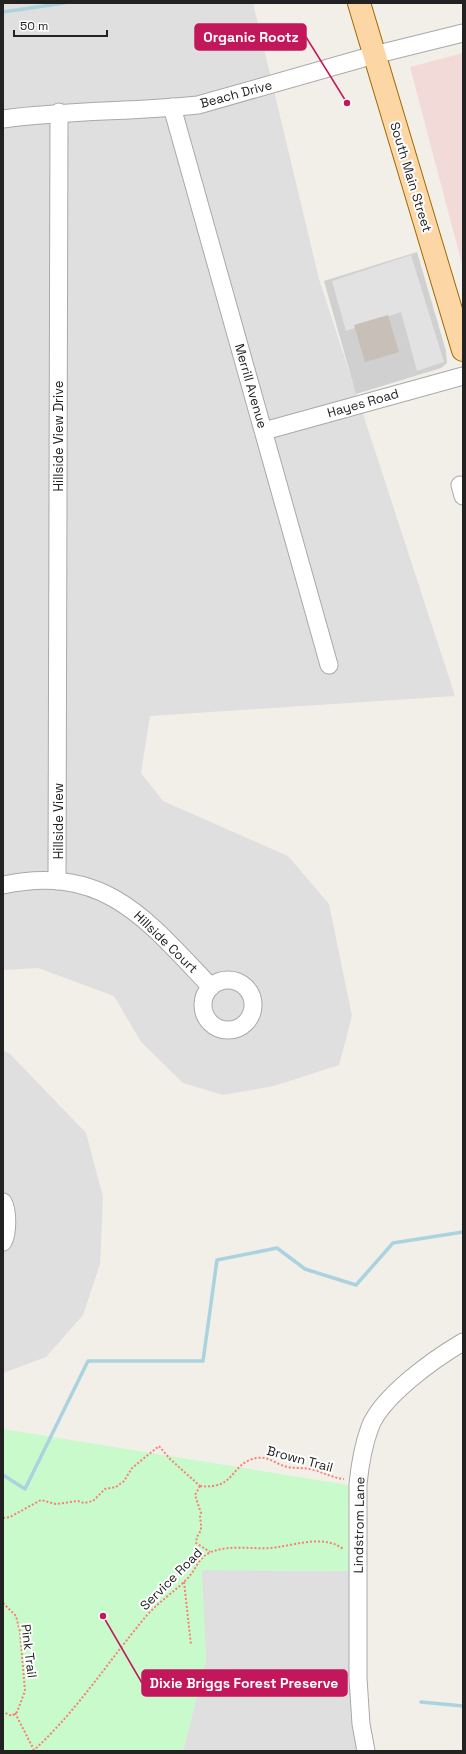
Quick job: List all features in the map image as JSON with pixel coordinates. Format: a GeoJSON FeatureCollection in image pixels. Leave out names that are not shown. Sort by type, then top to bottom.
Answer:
{"type":"FeatureCollection","features":[{"type":"Feature","properties":{"kind":"main road","name":"South Main Street"},"geometry":{"type":"LineString","coordinates":[[359,3],[463,350]]}},
{"type":"Feature","properties":{"kind":"street","name":"Beach Drive"},"geometry":{"type":"LineString","coordinates":[[3,119],[59,112],[172,108],[198,105],[374,55],[463,33]]}},
{"type":"Feature","properties":{"kind":"street","name":"Merrill Avenue"},"geometry":{"type":"LineString","coordinates":[[172,108],[329,665]]}},
{"type":"Feature","properties":{"kind":"street","name":"Hillside View Drive"},"geometry":{"type":"LineString","coordinates":[[58,761],[57,547],[59,112]]}},
{"type":"Feature","properties":{"kind":"street","name":"Hayes Road"},"geometry":{"type":"LineString","coordinates":[[264,431],[463,376]]}},
{"type":"Feature","properties":{"kind":"street","name":"Hillside View"},"geometry":{"type":"LineString","coordinates":[[57,881],[58,761]]}},
{"type":"Feature","properties":{"kind":"street","name":"Hillside Court"},"geometry":{"type":"LineString","coordinates":[[3,885],[21,882],[57,881],[83,885],[110,895],[155,928],[211,987]]}},
{"type":"Feature","properties":{"kind":"street"},"geometry":{"type":"LineString","coordinates":[[3,1202],[5,1206],[6,1224],[5,1238],[3,1242]]}},
{"type":"Feature","properties":{"kind":"street","name":"Lindstrom Lane"},"geometry":{"type":"LineString","coordinates":[[366,1751],[361,1724],[358,1678],[360,1459],[370,1426],[388,1400],[419,1372],[463,1342]]}},
{"type":"Feature","properties":{"kind":"path"},"geometry":{"type":"LineString","coordinates":[[3,1518],[10,1517],[42,1500],[56,1504],[78,1501],[84,1503],[93,1502],[105,1489],[116,1487],[124,1481],[132,1468],[159,1446],[170,1459],[200,1486],[195,1495],[201,1513],[201,1530],[196,1537],[196,1543],[210,1552]]}},
{"type":"Feature","properties":{"kind":"path","name":"Brown Trail"},"geometry":{"type":"LineString","coordinates":[[200,1486],[209,1487],[222,1484],[231,1477],[241,1464],[258,1458],[265,1458],[284,1466],[314,1470],[342,1479],[359,1480]]}},
{"type":"Feature","properties":{"kind":"path","name":"Service Road"},"geometry":{"type":"LineString","coordinates":[[34,1751],[67,1718],[148,1614],[184,1582],[202,1557],[210,1552],[220,1549],[275,1548],[315,1542],[328,1542],[336,1544],[346,1551]]}},
{"type":"Feature","properties":{"kind":"path"},"geometry":{"type":"LineString","coordinates":[[184,1582],[191,1645]]}},
{"type":"Feature","properties":{"kind":"path","name":"Pink Trail"},"geometry":{"type":"LineString","coordinates":[[3,1603],[16,1616],[20,1632],[25,1691],[16,1713]]}},
{"type":"Feature","properties":{"kind":"path"},"geometry":{"type":"LineString","coordinates":[[3,1712],[12,1716],[16,1713],[34,1751]]}},
{"type":"Feature","properties":{"kind":"shaded area"},"geometry":{"type":"Polygon","coordinates":[[[3,3],[253,3],[319,279],[455,696],[150,716],[141,773],[163,801],[288,856],[329,904],[352,1016],[339,1065],[274,1086],[223,1095],[183,1083],[141,1042],[114,996],[38,968],[3,970],[3,3]]]}},
{"type":"Feature","properties":{"kind":"shaded area"},"geometry":{"type":"Polygon","coordinates":[[[463,53],[463,268],[410,67],[463,53]]]}},
{"type":"Feature","properties":{"kind":"shaded area"},"geometry":{"type":"Polygon","coordinates":[[[417,252],[446,351],[447,363],[441,368],[356,394],[324,281],[417,252]]]}},
{"type":"Feature","properties":{"kind":"shaded area"},"geometry":{"type":"Polygon","coordinates":[[[411,255],[444,362],[417,371],[401,312],[346,331],[332,281],[411,255]]]}},
{"type":"Feature","properties":{"kind":"shaded area"},"geometry":{"type":"Polygon","coordinates":[[[3,1050],[10,1054],[86,1133],[103,1197],[100,1264],[83,1315],[46,1357],[3,1373],[3,1050]]]}},
{"type":"Feature","properties":{"kind":"shaded area"},"geometry":{"type":"Polygon","coordinates":[[[201,1570],[349,1571],[359,1751],[183,1751],[206,1660],[201,1570]]]}},
{"type":"Feature","properties":{"kind":"green space"},"geometry":{"type":"Polygon","coordinates":[[[3,1429],[348,1485],[349,1571],[202,1570],[206,1660],[183,1751],[3,1751],[3,1429]]]}},
{"type":"Feature","properties":{"kind":"building"},"geometry":{"type":"Polygon","coordinates":[[[388,315],[399,352],[365,362],[354,325],[388,315]]]}},
{"type":"Feature","properties":{"kind":"waterway"},"geometry":{"type":"LineString","coordinates":[[3,12],[64,3]]}},
{"type":"Feature","properties":{"kind":"waterway"},"geometry":{"type":"LineString","coordinates":[[3,1475],[25,1489],[88,1361],[203,1361],[217,1260],[277,1248],[305,1269],[356,1285],[393,1243],[463,1232]]}},
{"type":"Feature","properties":{"kind":"waterway"},"geometry":{"type":"LineString","coordinates":[[421,1702],[463,1706]]}},
{"type":"Feature","properties":{"kind":"place","name":"Organic Rootz"},"geometry":{"type":"Point","coordinates":[347,103]}},
{"type":"Feature","properties":{"kind":"place","name":"Dixie Briggs Forest Preserve"},"geometry":{"type":"Point","coordinates":[103,1616]}}]}
